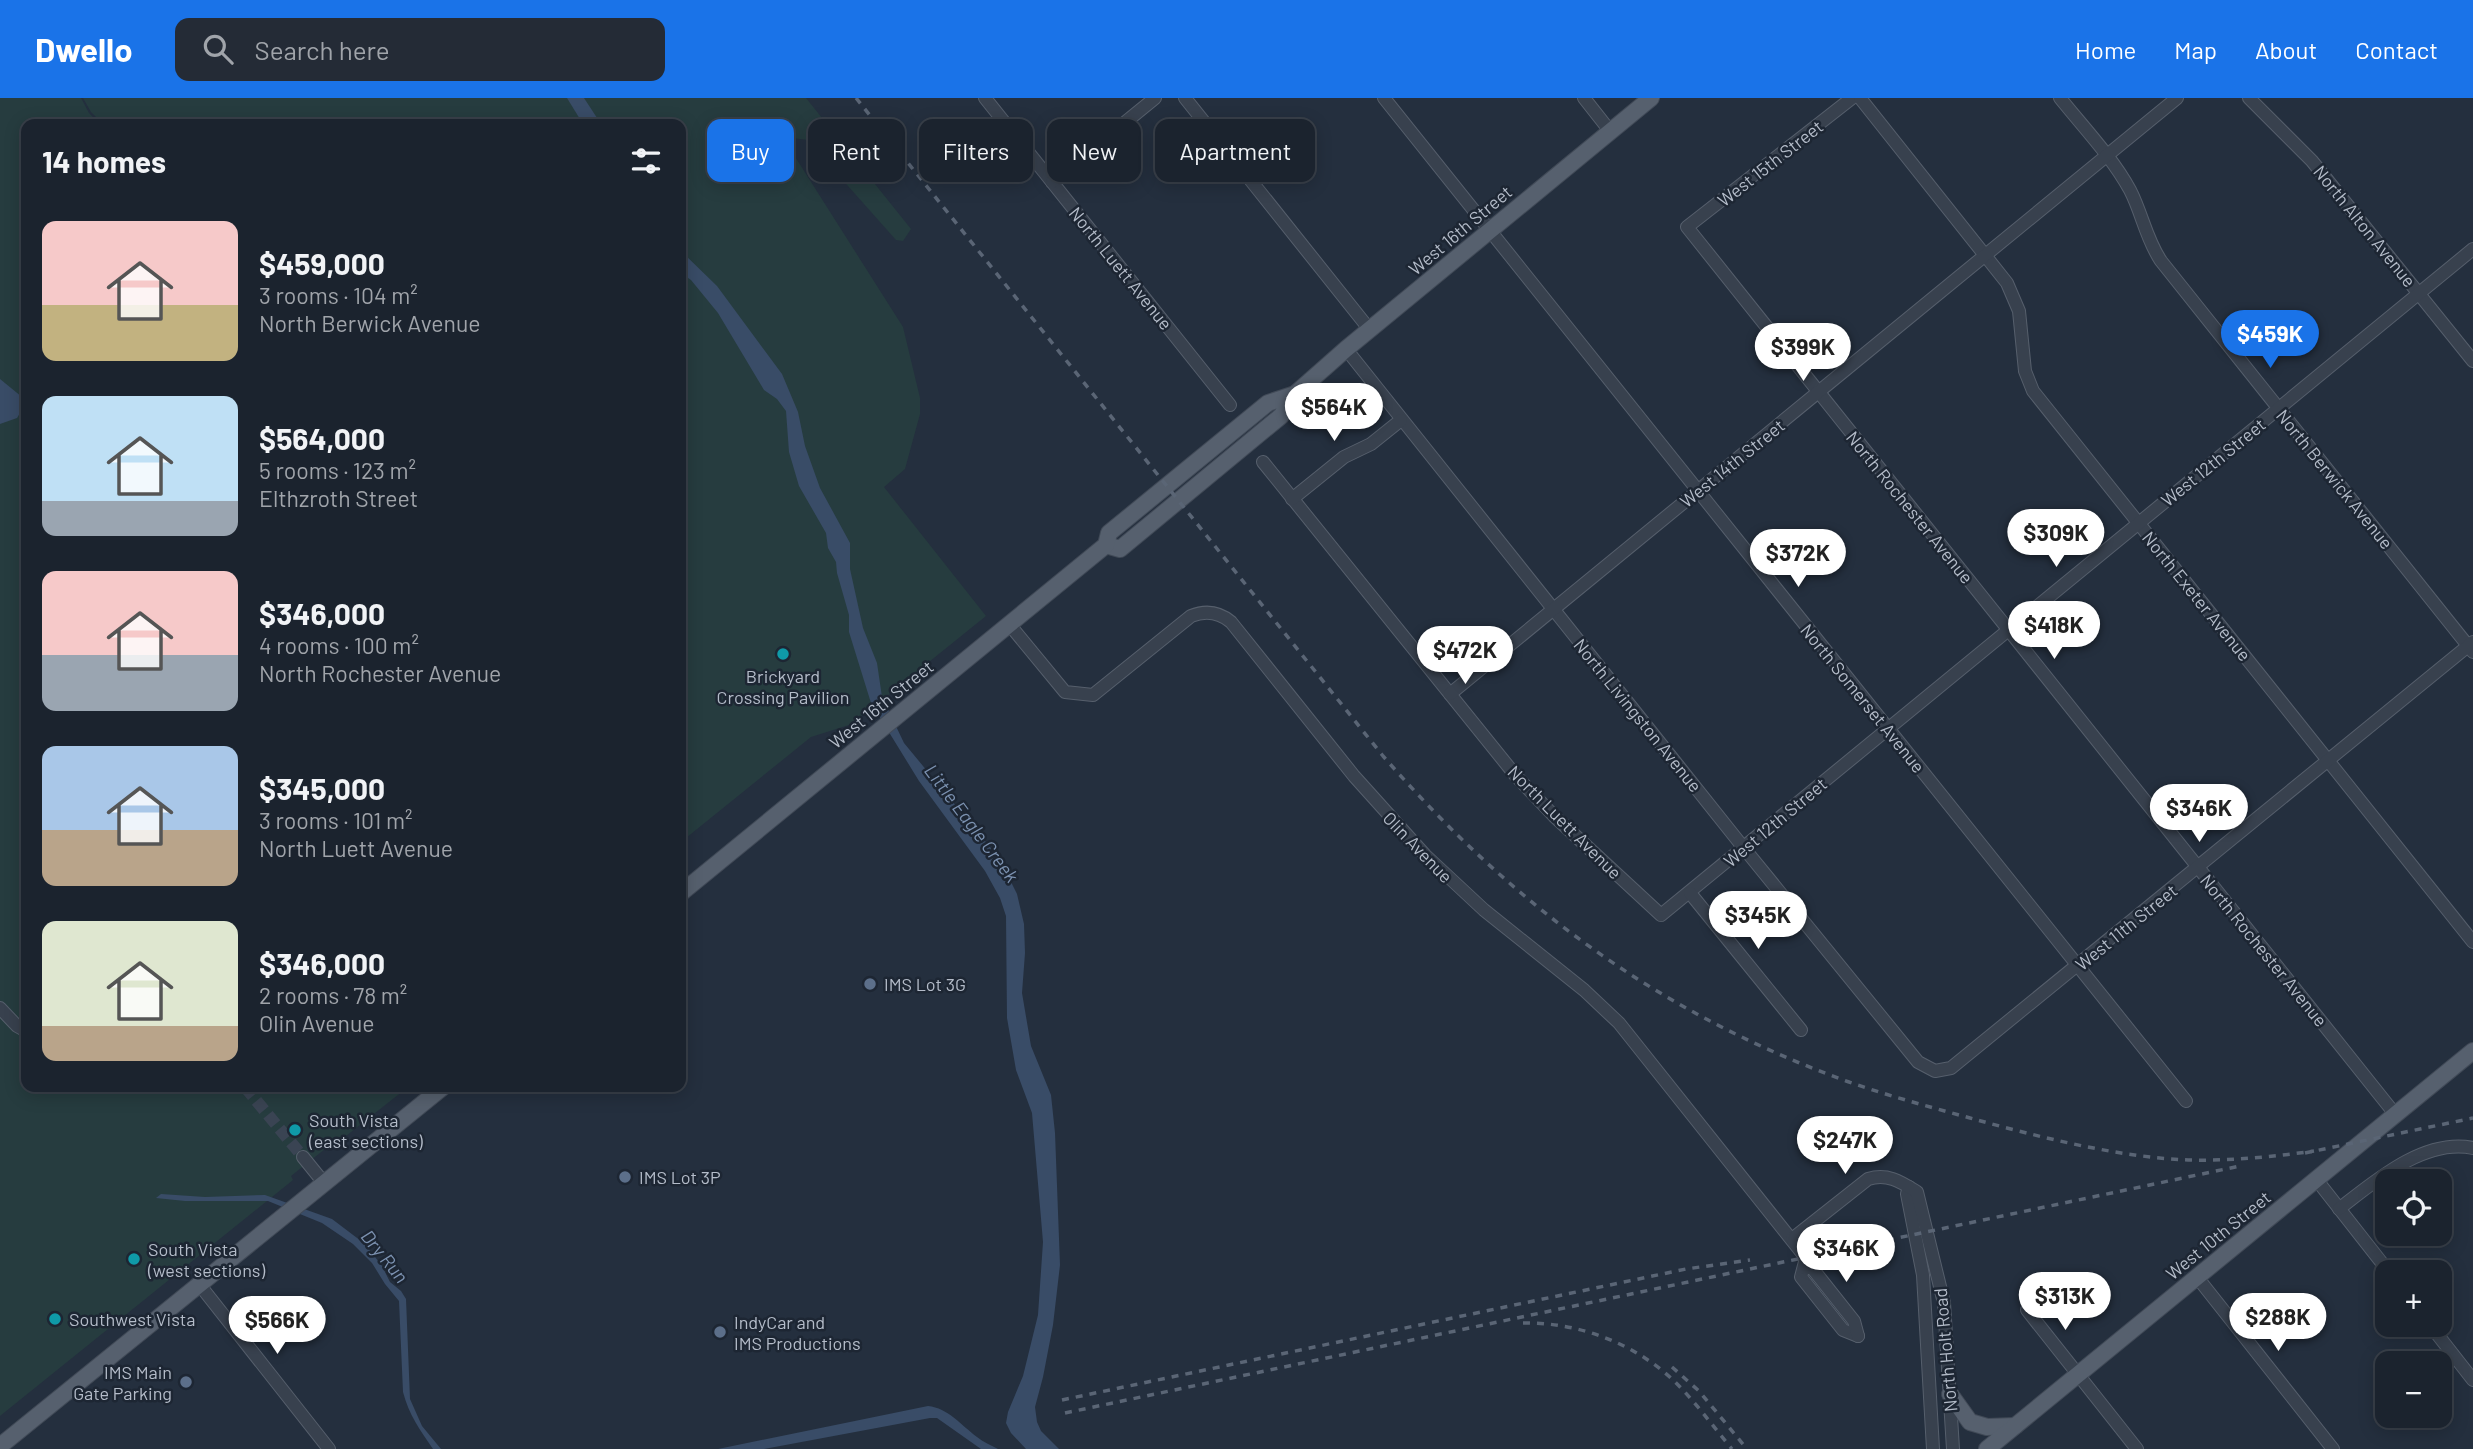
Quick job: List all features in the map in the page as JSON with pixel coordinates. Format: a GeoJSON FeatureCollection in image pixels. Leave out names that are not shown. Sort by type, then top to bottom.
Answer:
{"type":"FeatureCollection","features":[{"type":"Feature","properties":{"kind":"main road","name":"West 16th Street"},"geometry":{"type":"LineString","coordinates":[[686,889],[1106,545],[1109,533],[1259,409],[1273,400],[1295,394],[1651,98]]}},
{"type":"Feature","properties":{"kind":"main road","name":"West 10th Street"},"geometry":{"type":"LineString","coordinates":[[1987,1449],[2473,1051]]}},
{"type":"Feature","properties":{"kind":"main road"},"geometry":{"type":"LineString","coordinates":[[0,1446],[437,1092]]}},
{"type":"Feature","properties":{"kind":"main road"},"geometry":{"type":"LineString","coordinates":[[1950,1394],[1970,1422],[1987,1427],[2015,1426]]}},
{"type":"Feature","properties":{"kind":"street","name":"North Luett Avenue"},"geometry":{"type":"LineString","coordinates":[[985,98],[1047,176]]}},
{"type":"Feature","properties":{"kind":"street"},"geometry":{"type":"LineString","coordinates":[[1129,119],[1155,98]]}},
{"type":"Feature","properties":{"kind":"street"},"geometry":{"type":"LineString","coordinates":[[1185,98],[1370,330]]}},
{"type":"Feature","properties":{"kind":"street","name":"North Somerset Avenue"},"geometry":{"type":"LineString","coordinates":[[1384,98],[2186,1101]]}},
{"type":"Feature","properties":{"kind":"street"},"geometry":{"type":"LineString","coordinates":[[1584,98],[1610,131]]}},
{"type":"Feature","properties":{"kind":"street","name":"West 15th Street"},"geometry":{"type":"LineString","coordinates":[[1688,227],[1852,98]]}},
{"type":"Feature","properties":{"kind":"street","name":"North Exeter Avenue"},"geometry":{"type":"LineString","coordinates":[[1860,98],[2005,279],[2018,306],[2025,371],[2032,388],[2473,942]]}},
{"type":"Feature","properties":{"kind":"street","name":"North Berwick Avenue"},"geometry":{"type":"LineString","coordinates":[[2060,98],[2107,156],[2130,191],[2157,256],[2471,647]]}},
{"type":"Feature","properties":{"kind":"street","name":"West 14th Street"},"geometry":{"type":"LineString","coordinates":[[1450,694],[2177,98]]}},
{"type":"Feature","properties":{"kind":"street","name":"North Alton Avenue"},"geometry":{"type":"LineString","coordinates":[[2249,98],[2312,161],[2473,361]]}},
{"type":"Feature","properties":{"kind":"street","name":"North Luett Avenue"},"geometry":{"type":"LineString","coordinates":[[1052,182],[1230,405]]}},
{"type":"Feature","properties":{"kind":"street","name":"North Rochester Avenue"},"geometry":{"type":"LineString","coordinates":[[1688,227],[2395,1114]]}},
{"type":"Feature","properties":{"kind":"street","name":"West 12th Street"},"geometry":{"type":"LineString","coordinates":[[1661,915],[2473,249]]}},
{"type":"Feature","properties":{"kind":"street","name":"North Livingston Avenue"},"geometry":{"type":"LineString","coordinates":[[1346,349],[1918,1062],[1937,1071]]}},
{"type":"Feature","properties":{"kind":"street"},"geometry":{"type":"LineString","coordinates":[[1292,499],[1344,457],[1371,444],[1401,420]]}},
{"type":"Feature","properties":{"kind":"street","name":"North Luett Avenue"},"geometry":{"type":"LineString","coordinates":[[1263,462],[1540,802],[1661,915]]}},
{"type":"Feature","properties":{"kind":"street","name":"Olin Avenue"},"geometry":{"type":"LineString","coordinates":[[1009,624],[1065,692],[1093,695],[1191,616],[1211,612],[1226,618],[1369,794],[1425,855],[1484,910],[1609,1012],[1806,1258],[1801,1277],[1815,1296],[1843,1330],[1858,1336],[1854,1321],[1812,1268],[1804,1269]]}},
{"type":"Feature","properties":{"kind":"street","name":"West 11th Street"},"geometry":{"type":"LineString","coordinates":[[1937,1071],[1951,1068],[2471,647]]}},
{"type":"Feature","properties":{"kind":"street"},"geometry":{"type":"LineString","coordinates":[[1690,892],[1801,1030]]}},
{"type":"Feature","properties":{"kind":"street"},"geometry":{"type":"LineString","coordinates":[[0,1008],[21,1028]]}},
{"type":"Feature","properties":{"kind":"street"},"geometry":{"type":"LineString","coordinates":[[2339,1209],[2401,1164],[2446,1149],[2473,1148]]}},
{"type":"Feature","properties":{"kind":"street"},"geometry":{"type":"LineString","coordinates":[[303,1157],[324,1183]]}},
{"type":"Feature","properties":{"kind":"street"},"geometry":{"type":"LineString","coordinates":[[1792,1239],[1868,1179],[1887,1177],[1909,1186]]}},
{"type":"Feature","properties":{"kind":"street"},"geometry":{"type":"LineString","coordinates":[[2316,1179],[2379,1260]]}},
{"type":"Feature","properties":{"kind":"street","name":"North Holt Road"},"geometry":{"type":"LineString","coordinates":[[1933,1449],[1923,1275],[1907,1194],[1909,1186],[1917,1192],[1944,1303],[1953,1449]]}},
{"type":"Feature","properties":{"kind":"street"},"geometry":{"type":"LineString","coordinates":[[2197,1277],[2333,1449]]}},
{"type":"Feature","properties":{"kind":"street"},"geometry":{"type":"LineString","coordinates":[[199,1284],[329,1449]]}},
{"type":"Feature","properties":{"kind":"street"},"geometry":{"type":"LineString","coordinates":[[2027,1310],[2137,1449]]}},
{"type":"Feature","properties":{"kind":"street"},"geometry":{"type":"LineString","coordinates":[[2439,1337],[2473,1381]]}},
{"type":"Feature","properties":{"kind":"green space"},"geometry":{"type":"Polygon","coordinates":[[[0,98],[81,98],[95,119],[21,119],[21,1092],[402,1092],[291,1176],[293,1180],[0,1416],[0,98]]]}},
{"type":"Feature","properties":{"kind":"green space"},"geometry":{"type":"Polygon","coordinates":[[[83,98],[806,98],[823,119],[808,119],[808,140],[794,138],[794,119],[707,119],[707,182],[794,182],[794,155],[808,177],[808,182],[811,182],[903,327],[920,398],[920,414],[905,469],[884,487],[986,616],[852,724],[811,737],[686,838],[686,119],[98,119],[83,98]]]}},
{"type":"Feature","properties":{"kind":"green space"},"geometry":{"type":"Polygon","coordinates":[[[844,182],[873,182],[911,229],[903,241],[896,240],[844,182]]]}},
{"type":"Feature","properties":{"kind":"water"},"geometry":{"type":"Polygon","coordinates":[[[567,98],[584,98],[598,119],[580,119],[567,98]]]}},
{"type":"Feature","properties":{"kind":"water"},"geometry":{"type":"Polygon","coordinates":[[[686,256],[717,286],[782,374],[798,412],[805,446],[820,488],[850,543],[850,569],[863,628],[877,663],[882,697],[904,743],[999,858],[1017,894],[1024,924],[1022,993],[1031,1046],[1051,1095],[1060,1265],[1053,1325],[1035,1407],[1041,1431],[1059,1449],[1026,1449],[1011,1433],[1006,1423],[1023,1376],[1038,1315],[1043,1242],[1032,1113],[1016,1070],[1007,1018],[1006,916],[1000,898],[985,871],[919,781],[871,703],[849,632],[849,615],[836,562],[828,548],[826,533],[799,486],[789,452],[786,411],[777,399],[764,390],[718,313],[686,276],[686,256]]]}},
{"type":"Feature","properties":{"kind":"water"},"geometry":{"type":"Polygon","coordinates":[[[0,379],[21,396],[21,411],[17,418],[0,424],[0,379]]]}},
{"type":"Feature","properties":{"kind":"water","name":"Dry Run"},"geometry":{"type":"Polygon","coordinates":[[[161,1194],[205,1197],[265,1195],[332,1219],[365,1244],[382,1266],[390,1282],[406,1299],[410,1399],[422,1426],[441,1449],[433,1449],[405,1400],[399,1301],[372,1263],[353,1244],[322,1223],[268,1201],[185,1201],[156,1198],[161,1194]]]}},
{"type":"Feature","properties":{"kind":"water"},"geometry":{"type":"Polygon","coordinates":[[[928,1406],[948,1414],[979,1439],[998,1449],[981,1449],[937,1418],[930,1418],[764,1449],[718,1449],[928,1406]]]}},
{"type":"Feature","properties":{"kind":"tunnel"},"geometry":{"type":"LineString","coordinates":[[249,1092],[303,1157]]}},
{"type":"Feature","properties":{"kind":"railway"},"geometry":{"type":"LineString","coordinates":[[856,98],[1383,756],[1433,811],[1485,861],[1539,908],[1595,950],[1653,989],[1715,1024],[1780,1055],[1849,1082],[1940,1110],[2078,1145],[2161,1158],[2235,1159],[2314,1151]]}},
{"type":"Feature","properties":{"kind":"railway"},"geometry":{"type":"LineString","coordinates":[[2305,1153],[2473,1118]]}},
{"type":"Feature","properties":{"kind":"railway"},"geometry":{"type":"LineString","coordinates":[[1065,1413],[2240,1166]]}},
{"type":"Feature","properties":{"kind":"railway"},"geometry":{"type":"LineString","coordinates":[[1062,1400],[1686,1269],[1750,1260]]}},
{"type":"Feature","properties":{"kind":"railway"},"geometry":{"type":"LineString","coordinates":[[1523,1323],[1563,1326],[1583,1331],[1639,1354],[1680,1387],[1732,1449]]}},
{"type":"Feature","properties":{"kind":"railway"},"geometry":{"type":"LineString","coordinates":[[1672,1367],[1699,1391],[1747,1449]]}},
{"type":"Feature","properties":{"kind":"place","name":"Brickyard Crossing Pavilion"},"geometry":{"type":"Point","coordinates":[783,654]}},
{"type":"Feature","properties":{"kind":"place","name":"IMS Lot 3G"},"geometry":{"type":"Point","coordinates":[870,984]}},
{"type":"Feature","properties":{"kind":"place","name":"South Vista (east sections)"},"geometry":{"type":"Point","coordinates":[295,1130]}},
{"type":"Feature","properties":{"kind":"place","name":"IMS Lot 3P"},"geometry":{"type":"Point","coordinates":[625,1177]}},
{"type":"Feature","properties":{"kind":"place","name":"South Vista (west sections)"},"geometry":{"type":"Point","coordinates":[134,1259]}},
{"type":"Feature","properties":{"kind":"place","name":"Southwest Vista"},"geometry":{"type":"Point","coordinates":[55,1319]}},
{"type":"Feature","properties":{"kind":"place","name":"IndyCar and IMS Productions"},"geometry":{"type":"Point","coordinates":[720,1332]}},
{"type":"Feature","properties":{"kind":"place","name":"IMS Main Gate Parking"},"geometry":{"type":"Point","coordinates":[186,1382]}},
{"type":"Feature","properties":{"kind":"water label","name":"Little Eagle Creek"},"geometry":{"type":"Point","coordinates":[972,823]}}]}
